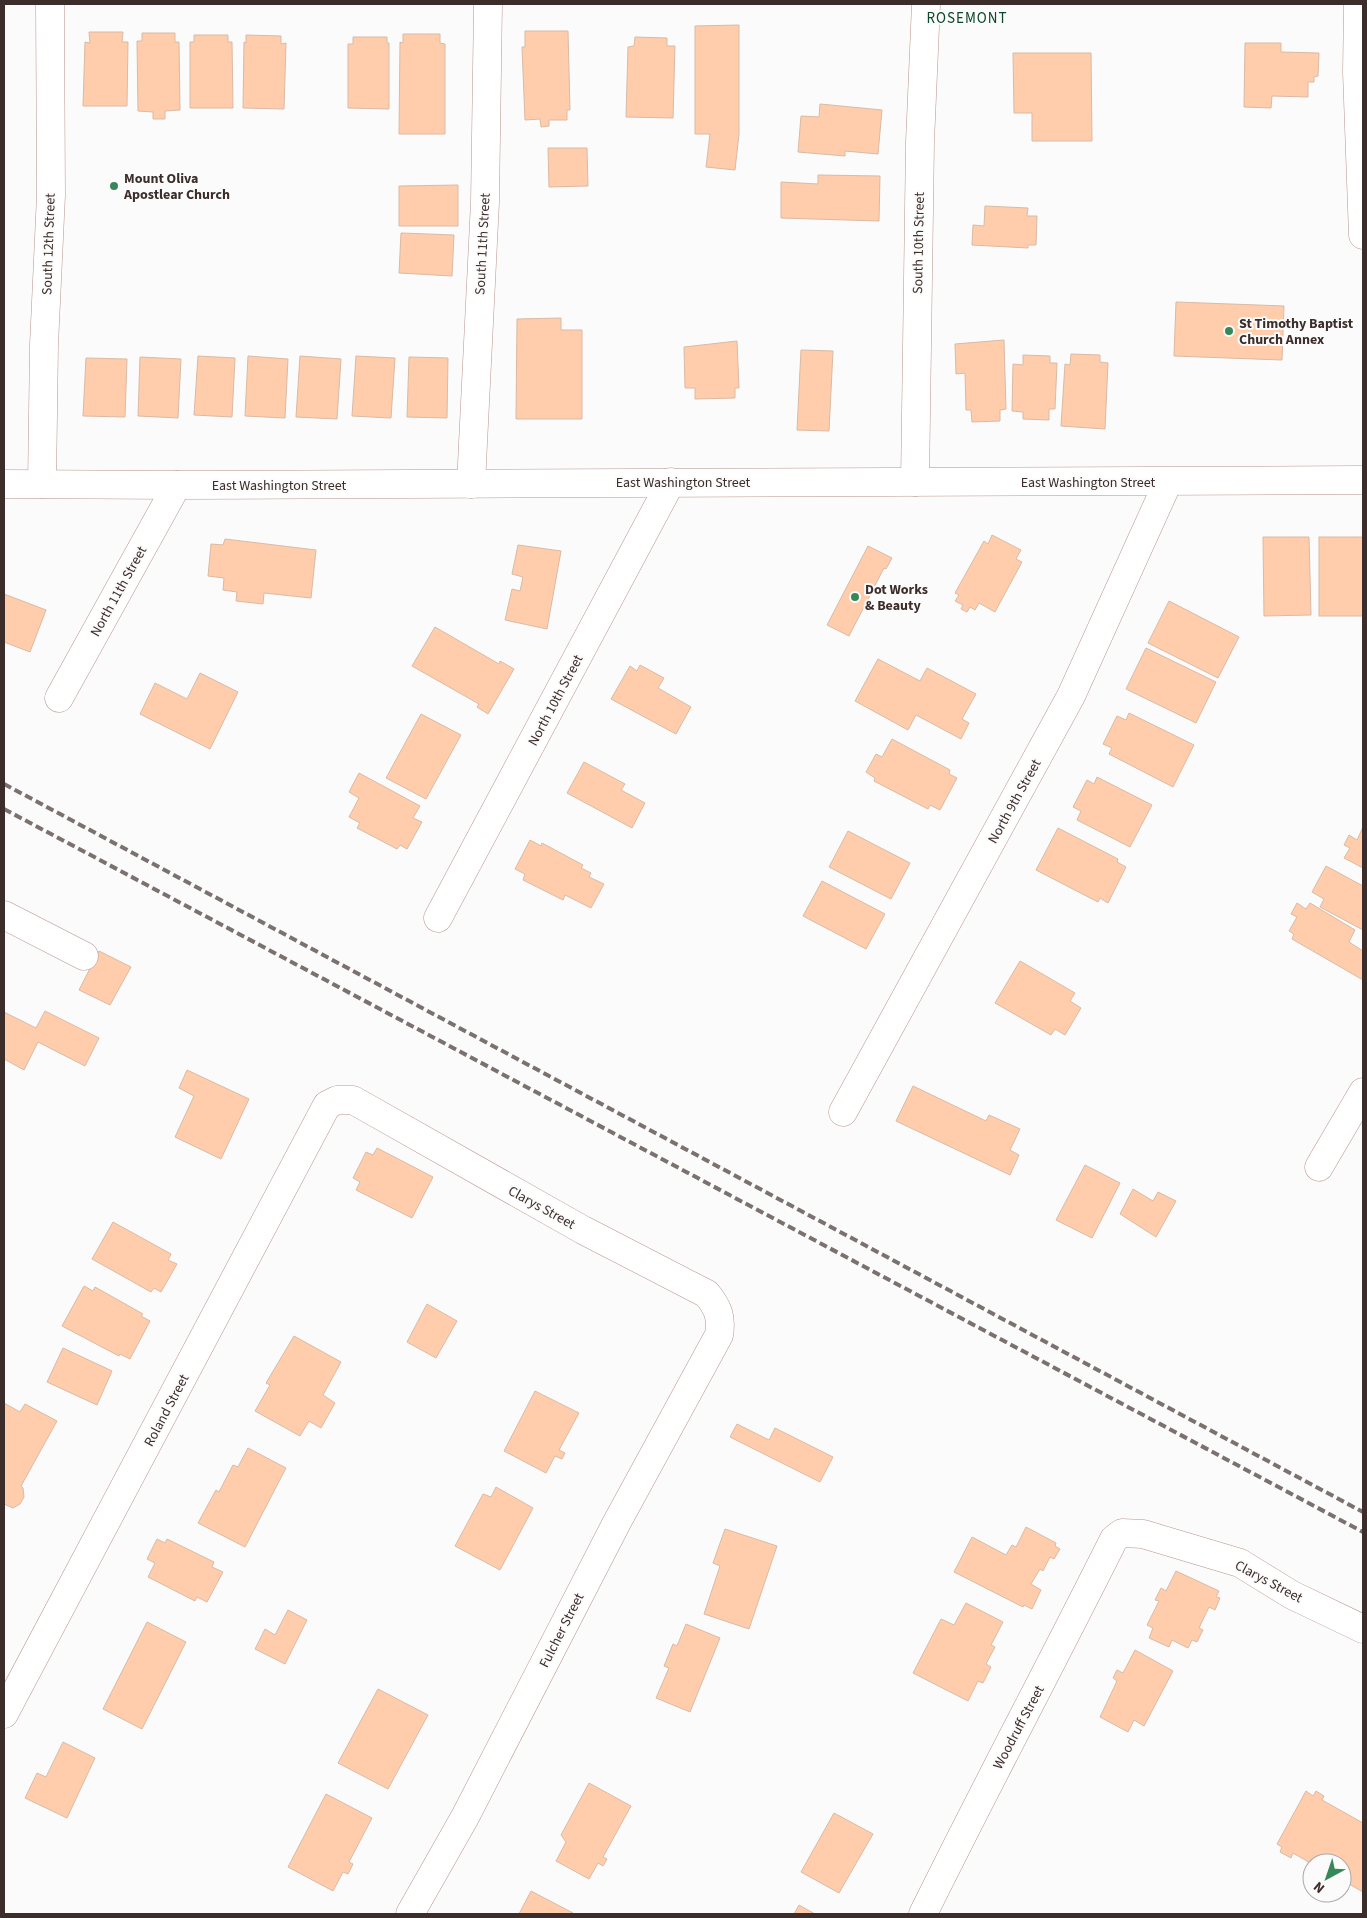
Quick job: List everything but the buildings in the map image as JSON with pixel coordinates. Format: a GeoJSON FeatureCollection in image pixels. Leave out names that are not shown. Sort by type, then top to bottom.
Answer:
{"type":"FeatureCollection","features":[{"type":"Feature","properties":{"kind":"street","name":"South 12th Street"},"geometry":{"type":"LineString","coordinates":[[42,484],[44,345],[51,195],[50,4]]}},
{"type":"Feature","properties":{"kind":"street","name":"South 11th Street"},"geometry":{"type":"LineString","coordinates":[[471,484],[485,202],[488,4]]}},
{"type":"Feature","properties":{"kind":"street","name":"South 10th Street"},"geometry":{"type":"LineString","coordinates":[[916,482],[920,142],[926,4]]}},
{"type":"Feature","properties":{"kind":"street"},"geometry":{"type":"LineString","coordinates":[[1358,4],[1357,72],[1363,235]]}},
{"type":"Feature","properties":{"kind":"street","name":"East Washington Street"},"geometry":{"type":"LineString","coordinates":[[4,484],[177,485],[1363,480]]}},
{"type":"Feature","properties":{"kind":"street","name":"North 10th Street"},"geometry":{"type":"LineString","coordinates":[[438,918],[671,482]]}},
{"type":"Feature","properties":{"kind":"street","name":"North 9th Street"},"geometry":{"type":"LineString","coordinates":[[843,1112],[1071,696],[1168,482]]}},
{"type":"Feature","properties":{"kind":"street","name":"North 11th Street"},"geometry":{"type":"LineString","coordinates":[[59,698],[177,485]]}},
{"type":"Feature","properties":{"kind":"street"},"geometry":{"type":"LineString","coordinates":[[4,915],[84,956]]}},
{"type":"Feature","properties":{"kind":"street"},"geometry":{"type":"LineString","coordinates":[[1319,1168],[1363,1092]]}},
{"type":"Feature","properties":{"kind":"street","name":"Clarys Street"},"geometry":{"type":"LineString","coordinates":[[327,1105],[337,1100],[353,1100],[583,1230],[707,1294],[718,1308],[722,1321],[714,1346]]}},
{"type":"Feature","properties":{"kind":"street","name":"Roland Street"},"geometry":{"type":"LineString","coordinates":[[4,1714],[327,1105]]}},
{"type":"Feature","properties":{"kind":"street","name":"Fulcher Street"},"geometry":{"type":"LineString","coordinates":[[410,1914],[464,1817],[616,1524],[714,1346]]}},
{"type":"Feature","properties":{"kind":"street","name":"Clarys Street"},"geometry":{"type":"LineString","coordinates":[[1114,1539],[1122,1533],[1143,1534],[1240,1564],[1292,1595],[1363,1629]]}},
{"type":"Feature","properties":{"kind":"street","name":"Woodruff Street"},"geometry":{"type":"LineString","coordinates":[[923,1914],[1114,1539]]}},
{"type":"Feature","properties":{"kind":"railway"},"geometry":{"type":"LineString","coordinates":[[4,784],[1363,1512]]}},
{"type":"Feature","properties":{"kind":"railway"},"geometry":{"type":"LineString","coordinates":[[4,809],[1363,1532]]}},
{"type":"Feature","properties":{"kind":"place","name":"Mount Oliva Apostlear Church"},"geometry":{"type":"Point","coordinates":[114,186]}},
{"type":"Feature","properties":{"kind":"place","name":"St Timothy Baptist Church Annex"},"geometry":{"type":"Point","coordinates":[1229,331]}},
{"type":"Feature","properties":{"kind":"place","name":"Dot Works & Beauty"},"geometry":{"type":"Point","coordinates":[855,597]}},
{"type":"Feature","properties":{"kind":"district","name":"ROSEMONT"},"geometry":{"type":"Point","coordinates":[967,18]}}]}
